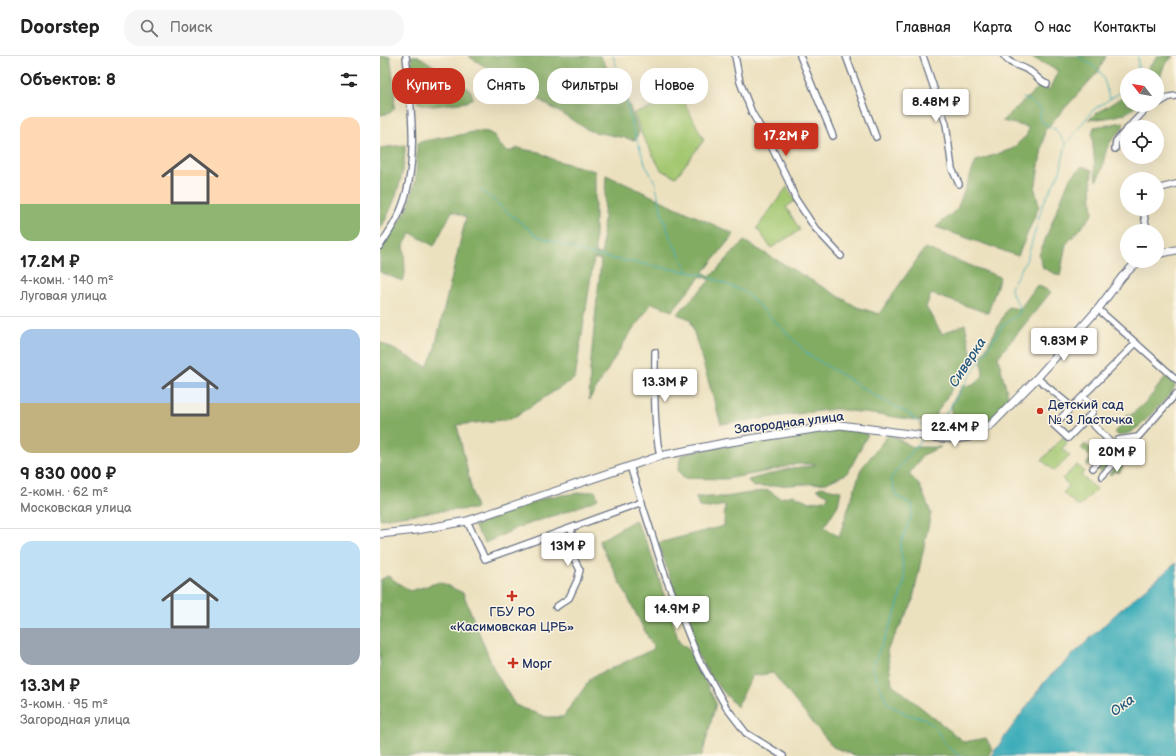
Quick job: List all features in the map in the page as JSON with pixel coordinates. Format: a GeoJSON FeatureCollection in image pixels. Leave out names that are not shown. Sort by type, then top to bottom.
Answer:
{"type":"FeatureCollection","features":[{"type":"Feature","properties":{"kind":"main road"},"geometry":{"type":"LineString","coordinates":[[1164,253],[1176,250]]}},
{"type":"Feature","properties":{"kind":"main road"},"geometry":{"type":"LineString","coordinates":[[1037,378],[1098,309],[1122,277],[1131,268]]}},
{"type":"Feature","properties":{"kind":"main road","name":"Загородная улица"},"geometry":{"type":"LineString","coordinates":[[380,534],[417,530],[467,521],[660,456],[724,443],[840,425],[940,438],[955,439],[969,437],[992,424],[1037,378]]}},
{"type":"Feature","properties":{"kind":"street"},"geometry":{"type":"LineString","coordinates":[[380,246],[399,213],[408,184],[411,159],[411,137],[410,97],[406,56]]}},
{"type":"Feature","properties":{"kind":"street"},"geometry":{"type":"LineString","coordinates":[[737,56],[740,82],[752,114],[769,142],[788,180],[795,198],[815,228],[841,256]]}},
{"type":"Feature","properties":{"kind":"street"},"geometry":{"type":"LineString","coordinates":[[800,56],[833,136]]}},
{"type":"Feature","properties":{"kind":"street"},"geometry":{"type":"LineString","coordinates":[[846,56],[876,137]]}},
{"type":"Feature","properties":{"kind":"street"},"geometry":{"type":"LineString","coordinates":[[923,56],[946,124],[952,169],[959,184]]}},
{"type":"Feature","properties":{"kind":"street"},"geometry":{"type":"LineString","coordinates":[[1004,56],[1010,63],[1018,65],[1031,72],[1043,83],[1047,84]]}},
{"type":"Feature","properties":{"kind":"street"},"geometry":{"type":"LineString","coordinates":[[1164,100],[1176,96]]}},
{"type":"Feature","properties":{"kind":"street"},"geometry":{"type":"LineString","coordinates":[[1136,120],[1143,112]]}},
{"type":"Feature","properties":{"kind":"street"},"geometry":{"type":"LineString","coordinates":[[1115,149],[1116,141],[1120,137]]}},
{"type":"Feature","properties":{"kind":"street"},"geometry":{"type":"LineString","coordinates":[[1164,187],[1176,184]]}},
{"type":"Feature","properties":{"kind":"street"},"geometry":{"type":"LineString","coordinates":[[1098,309],[1176,378]]}},
{"type":"Feature","properties":{"kind":"street"},"geometry":{"type":"LineString","coordinates":[[1083,396],[1094,407],[1092,413],[1068,438],[1054,425],[1083,396],[1136,343]]}},
{"type":"Feature","properties":{"kind":"street"},"geometry":{"type":"LineString","coordinates":[[655,352],[657,442],[660,456]]}},
{"type":"Feature","properties":{"kind":"street"},"geometry":{"type":"LineString","coordinates":[[1037,378],[1072,407]]}},
{"type":"Feature","properties":{"kind":"street"},"geometry":{"type":"LineString","coordinates":[[1102,476],[1119,458],[1123,459],[1138,437],[1176,394]]}},
{"type":"Feature","properties":{"kind":"street"},"geometry":{"type":"LineString","coordinates":[[1087,418],[1113,445],[1113,451],[1116,457],[1119,458]]}},
{"type":"Feature","properties":{"kind":"street"},"geometry":{"type":"LineString","coordinates":[[1093,468],[1118,440],[1138,437]]}},
{"type":"Feature","properties":{"kind":"street"},"geometry":{"type":"LineString","coordinates":[[630,466],[666,578],[698,658],[726,707],[746,733],[783,756]]}},
{"type":"Feature","properties":{"kind":"street"},"geometry":{"type":"LineString","coordinates":[[467,521],[485,559],[642,502]]}},
{"type":"Feature","properties":{"kind":"street"},"geometry":{"type":"LineString","coordinates":[[556,607],[569,598],[577,581],[580,570],[570,551],[572,528]]}},
{"type":"Feature","properties":{"kind":"green space"},"geometry":{"type":"Polygon","coordinates":[[[380,56],[390,56],[392,70],[392,104],[394,104],[394,109],[390,113],[380,115],[380,56]]]}},
{"type":"Feature","properties":{"kind":"green space"},"geometry":{"type":"Polygon","coordinates":[[[411,56],[418,56],[437,68],[412,68],[411,56]]]}},
{"type":"Feature","properties":{"kind":"green space"},"geometry":{"type":"Polygon","coordinates":[[[468,56],[600,56],[607,68],[547,68],[547,104],[629,104],[639,132],[635,140],[590,131],[539,100],[539,68],[488,68],[468,56]]]}},
{"type":"Feature","properties":{"kind":"green space"},"geometry":{"type":"Polygon","coordinates":[[[1029,56],[1106,56],[1098,72],[1045,130],[1035,190],[1039,206],[1018,256],[936,227],[957,209],[976,161],[1012,149],[1027,135],[1028,127],[1002,121],[1041,85],[1049,90],[1058,71],[1029,56]]]}},
{"type":"Feature","properties":{"kind":"green space"},"geometry":{"type":"Polygon","coordinates":[[[1158,56],[1173,56],[1163,68],[1148,68],[1158,56]]]}},
{"type":"Feature","properties":{"kind":"green space"},"geometry":{"type":"Polygon","coordinates":[[[465,86],[471,91],[473,98],[465,102],[465,86]]]}},
{"type":"Feature","properties":{"kind":"green space"},"geometry":{"type":"Polygon","coordinates":[[[1120,98],[1120,112],[1128,112],[1114,117],[1088,120],[1120,98]]]}},
{"type":"Feature","properties":{"kind":"green space"},"geometry":{"type":"Polygon","coordinates":[[[422,104],[450,104],[433,106],[422,104]]]}},
{"type":"Feature","properties":{"kind":"green space"},"geometry":{"type":"Polygon","coordinates":[[[668,104],[685,104],[704,140],[676,177],[661,170],[642,135],[634,113],[668,104]]]}},
{"type":"Feature","properties":{"kind":"green space"},"geometry":{"type":"Polygon","coordinates":[[[1120,123],[1120,132],[1107,148],[1102,169],[1096,181],[1092,135],[1094,127],[1120,123]]]}},
{"type":"Feature","properties":{"kind":"green space"},"geometry":{"type":"Polygon","coordinates":[[[476,131],[488,132],[495,136],[499,144],[507,151],[512,151],[518,148],[539,152],[554,160],[595,171],[595,253],[602,254],[606,175],[734,234],[703,273],[711,276],[744,241],[857,307],[879,314],[925,248],[1000,277],[988,313],[931,294],[926,307],[942,334],[965,324],[972,357],[931,422],[835,409],[721,424],[690,319],[677,314],[710,280],[701,276],[672,311],[652,303],[625,341],[589,400],[590,369],[601,260],[594,258],[575,378],[511,419],[457,425],[476,509],[438,511],[380,519],[380,342],[427,367],[434,351],[466,217],[452,211],[434,246],[411,233],[404,245],[405,274],[402,281],[380,272],[380,252],[408,208],[416,178],[417,143],[476,131]]]}},
{"type":"Feature","properties":{"kind":"green space"},"geometry":{"type":"Polygon","coordinates":[[[405,145],[405,156],[398,189],[395,199],[380,230],[380,148],[405,145]]]}},
{"type":"Feature","properties":{"kind":"green space"},"geometry":{"type":"Polygon","coordinates":[[[1082,166],[1092,170],[1091,188],[1093,214],[1066,244],[1060,276],[1043,268],[1039,255],[1069,180],[1082,166]]]}},
{"type":"Feature","properties":{"kind":"green space"},"geometry":{"type":"Polygon","coordinates":[[[787,187],[795,201],[786,207],[800,230],[771,248],[757,228],[787,187]]]}},
{"type":"Feature","properties":{"kind":"green space"},"geometry":{"type":"Polygon","coordinates":[[[1037,285],[1051,292],[998,357],[1009,400],[987,422],[964,430],[950,432],[952,403],[962,386],[973,385],[983,376],[981,358],[1008,307],[1020,309],[1037,285]]]}},
{"type":"Feature","properties":{"kind":"green space"},"geometry":{"type":"Polygon","coordinates":[[[1167,375],[1175,386],[1172,392],[1141,425],[1131,432],[1119,436],[1114,432],[1122,425],[1124,418],[1128,414],[1131,415],[1147,401],[1167,375]]]}},
{"type":"Feature","properties":{"kind":"green space"},"geometry":{"type":"Polygon","coordinates":[[[848,429],[868,434],[848,473],[826,483],[753,487],[748,480],[792,468],[813,466],[816,464],[796,464],[726,479],[683,478],[678,470],[681,455],[692,452],[800,433],[848,429]]]}},
{"type":"Feature","properties":{"kind":"green space"},"geometry":{"type":"Polygon","coordinates":[[[889,434],[913,447],[941,447],[923,455],[909,474],[920,486],[931,513],[912,604],[887,650],[892,684],[964,742],[986,738],[992,749],[988,756],[857,756],[833,747],[773,673],[752,676],[737,707],[713,680],[697,654],[658,543],[724,526],[725,505],[710,508],[699,507],[696,497],[726,497],[768,490],[780,498],[793,495],[810,502],[825,500],[829,496],[817,489],[821,487],[841,491],[838,505],[824,527],[839,537],[861,469],[889,434]]]}},
{"type":"Feature","properties":{"kind":"green space"},"geometry":{"type":"Polygon","coordinates":[[[1063,437],[1067,443],[1062,449],[1070,456],[1054,471],[1042,460],[1063,437]]]}},
{"type":"Feature","properties":{"kind":"green space"},"geometry":{"type":"Polygon","coordinates":[[[1129,439],[1125,448],[1122,450],[1118,448],[1117,445],[1129,439]]]}},
{"type":"Feature","properties":{"kind":"green space"},"geometry":{"type":"Polygon","coordinates":[[[1104,441],[1109,445],[1091,464],[1087,466],[1087,463],[1091,458],[1081,448],[1085,444],[1094,452],[1104,441]]]}},
{"type":"Feature","properties":{"kind":"green space"},"geometry":{"type":"Polygon","coordinates":[[[1111,454],[1114,459],[1101,473],[1097,468],[1111,454]]]}},
{"type":"Feature","properties":{"kind":"green space"},"geometry":{"type":"Polygon","coordinates":[[[1119,461],[1123,467],[1119,473],[1116,471],[1110,475],[1109,474],[1119,461]]]}},
{"type":"Feature","properties":{"kind":"green space"},"geometry":{"type":"Polygon","coordinates":[[[1077,465],[1084,471],[1081,476],[1097,489],[1079,507],[1063,493],[1069,486],[1062,479],[1077,465]]]}},
{"type":"Feature","properties":{"kind":"green space"},"geometry":{"type":"Polygon","coordinates":[[[595,491],[598,499],[568,511],[522,526],[485,543],[474,526],[547,497],[595,491]]]}},
{"type":"Feature","properties":{"kind":"green space"},"geometry":{"type":"Polygon","coordinates":[[[635,520],[649,547],[679,642],[688,649],[716,703],[702,756],[380,756],[380,580],[388,576],[410,591],[440,582],[463,593],[494,670],[515,705],[546,717],[563,717],[592,677],[654,649],[599,541],[635,520]]]}},
{"type":"Feature","properties":{"kind":"water","name":"Ока"},"geometry":{"type":"Polygon","coordinates":[[[1176,563],[1176,756],[991,756],[1045,681],[1118,612],[1176,563]]]}},
{"type":"Feature","properties":{"kind":"waterway"},"geometry":{"type":"LineString","coordinates":[[613,56],[624,88],[631,123],[646,166],[655,182],[662,214],[670,237],[688,271]]}},
{"type":"Feature","properties":{"kind":"waterway"},"geometry":{"type":"LineString","coordinates":[[1078,56],[1099,71],[1104,79],[1109,98]]}},
{"type":"Feature","properties":{"kind":"waterway","name":"Сиверка"},"geometry":{"type":"LineString","coordinates":[[1138,56],[1138,68]]}},
{"type":"Feature","properties":{"kind":"waterway","name":"Сиверка"},"geometry":{"type":"LineString","coordinates":[[928,433],[939,424],[1003,325],[1020,312],[1019,306],[1012,294],[1011,287],[1027,259],[1043,204],[1060,172],[1066,144],[1093,110],[1120,93]]}},
{"type":"Feature","properties":{"kind":"waterway"},"geometry":{"type":"LineString","coordinates":[[1023,98],[1029,100],[1042,110],[1039,118],[1043,123],[1056,130],[1066,144]]}},
{"type":"Feature","properties":{"kind":"waterway"},"geometry":{"type":"LineString","coordinates":[[481,190],[537,236],[593,255],[704,275],[745,292],[809,355],[879,398],[909,414],[929,432]]}},
{"type":"Feature","properties":{"kind":"waterway","name":"Сиверка"},"geometry":{"type":"LineString","coordinates":[[923,438],[891,478],[896,496],[913,505],[911,517],[900,545],[905,579],[896,611],[872,668],[888,704],[908,715],[924,718],[936,728],[945,745],[961,756]]}},
{"type":"Feature","properties":{"kind":"place","name":"Детский сад № 3 Ласточка"},"geometry":{"type":"Point","coordinates":[1040,411]}},
{"type":"Feature","properties":{"kind":"place","name":"ГБУ РО «Касимовская ЦРБ»"},"geometry":{"type":"Point","coordinates":[512,596]}},
{"type":"Feature","properties":{"kind":"place","name":"Морг"},"geometry":{"type":"Point","coordinates":[513,663]}}]}
